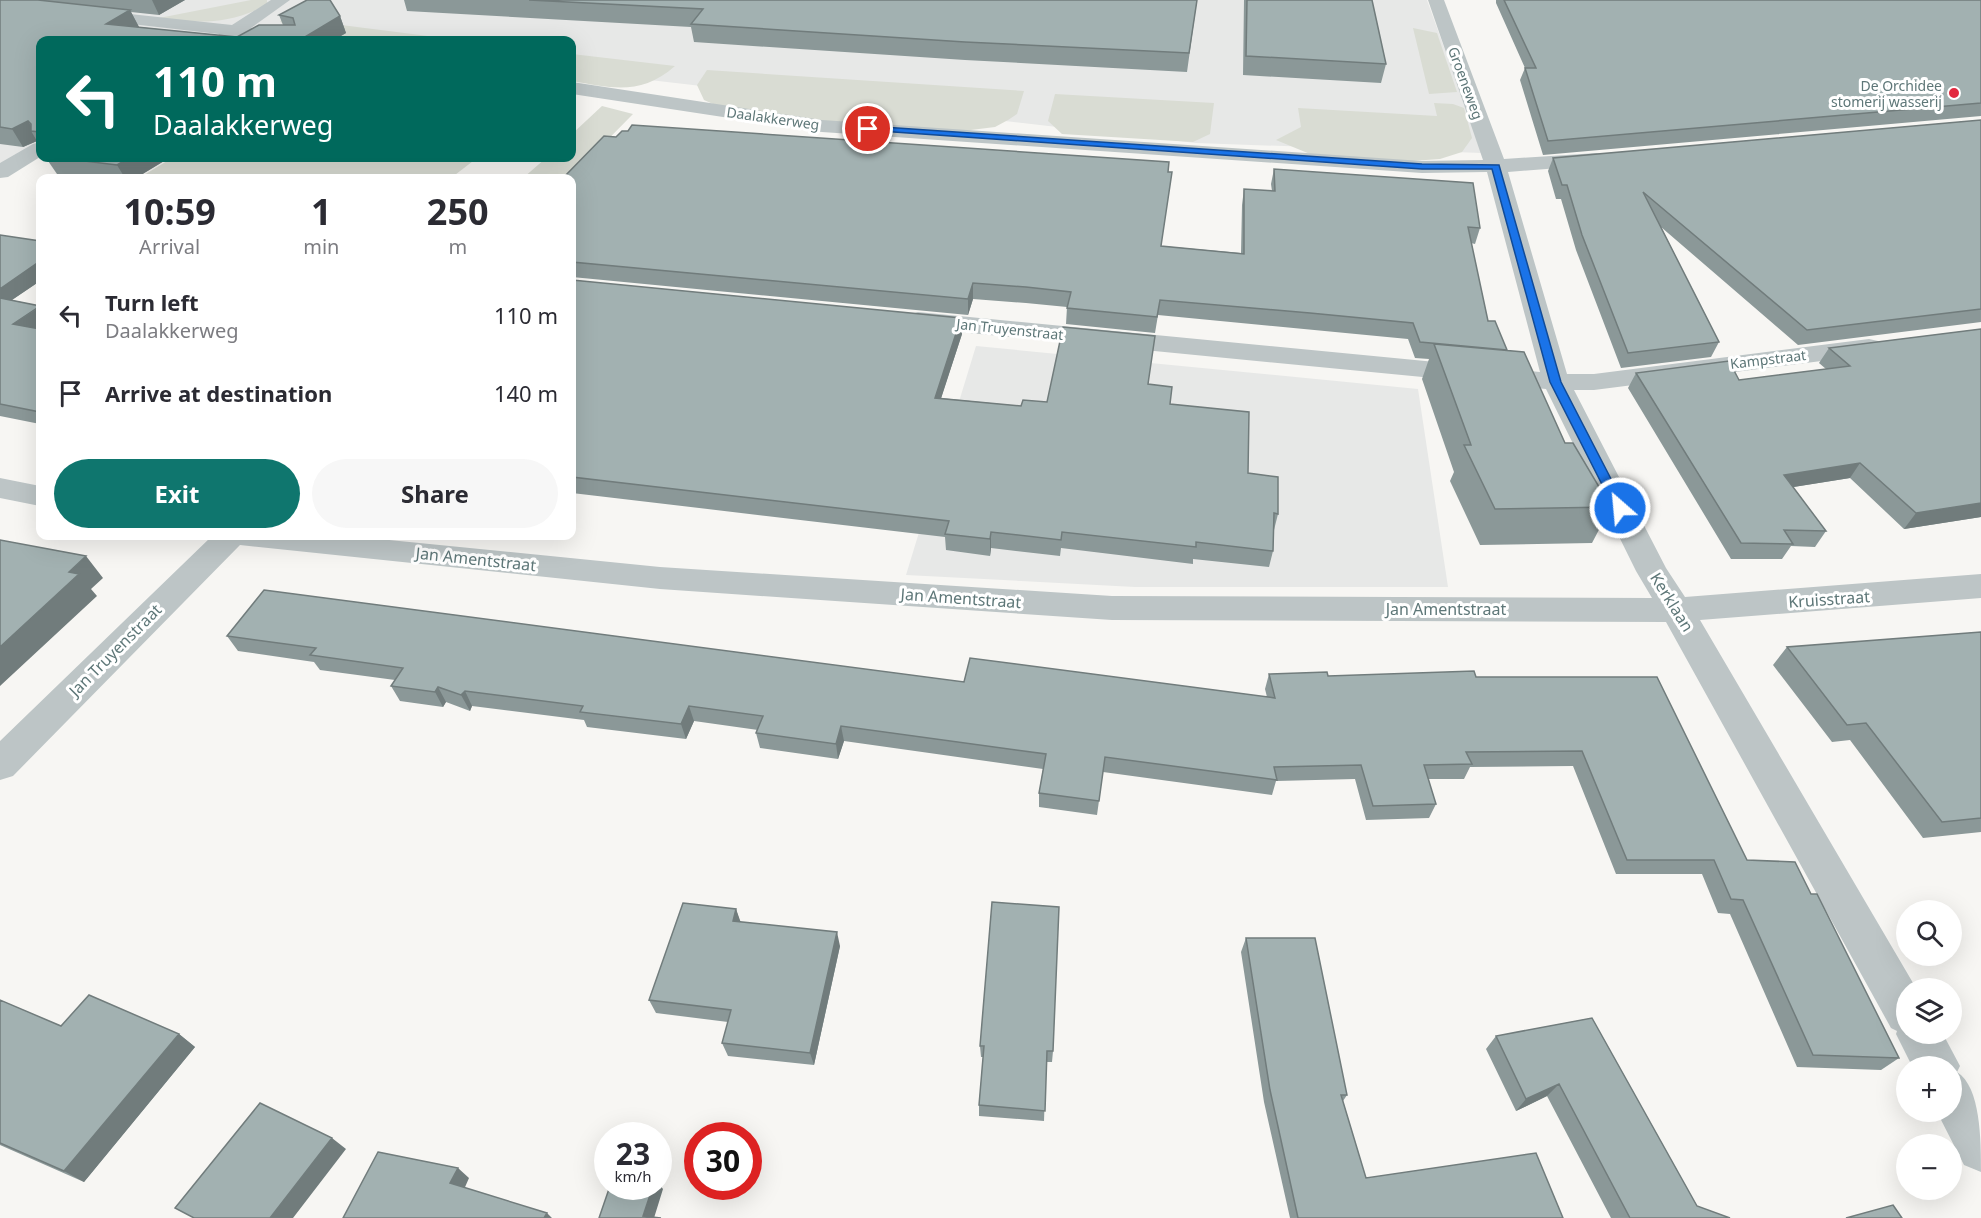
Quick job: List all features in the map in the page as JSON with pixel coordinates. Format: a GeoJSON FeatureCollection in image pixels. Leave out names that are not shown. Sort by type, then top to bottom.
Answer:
{"type":"FeatureCollection","features":[{"type":"Feature","properties":{"kind":"street"},"geometry":{"type":"LineString","coordinates":[[227,36],[282,0]]}},
{"type":"Feature","properties":{"kind":"street","name":"Groeneweg"},"geometry":{"type":"LineString","coordinates":[[1436,0],[1496,166]]}},
{"type":"Feature","properties":{"kind":"street"},"geometry":{"type":"LineString","coordinates":[[0,4],[267,36]]}},
{"type":"Feature","properties":{"kind":"street","name":"Daalakkerweg"},"geometry":{"type":"LineString","coordinates":[[576,89],[822,126],[1422,167],[1496,166],[1614,157]]}},
{"type":"Feature","properties":{"kind":"street"},"geometry":{"type":"LineString","coordinates":[[0,172],[36,150]]}},
{"type":"Feature","properties":{"kind":"street","name":"Kerklaan"},"geometry":{"type":"LineString","coordinates":[[1496,166],[1556,382],[1652,571],[1677,610],[1896,995]]}},
{"type":"Feature","properties":{"kind":"street","name":"Jan Truyenstraat"},"geometry":{"type":"LineString","coordinates":[[892,317],[1556,382]]}},
{"type":"Feature","properties":{"kind":"street","name":"Kampstraat"},"geometry":{"type":"LineString","coordinates":[[1556,382],[1594,382],[1887,344]]}},
{"type":"Feature","properties":{"kind":"street"},"geometry":{"type":"LineString","coordinates":[[0,488],[36,495]]}},
{"type":"Feature","properties":{"kind":"street","name":"Jan Truyenstraat"},"geometry":{"type":"LineString","coordinates":[[0,765],[226,540]]}},
{"type":"Feature","properties":{"kind":"street","name":"Jan Amentstraat"},"geometry":{"type":"LineString","coordinates":[[287,540],[660,578],[1112,608],[1677,610]]}},
{"type":"Feature","properties":{"kind":"street","name":"Kruisstraat"},"geometry":{"type":"LineString","coordinates":[[1677,610],[1981,586]]}},
{"type":"Feature","properties":{"kind":"street"},"geometry":{"type":"LineString","coordinates":[[1962,1112],[1981,1148]]}},
{"type":"Feature","properties":{"kind":"shaded area"},"geometry":{"type":"Polygon","coordinates":[[[0,0],[1427,0],[1482,153],[1196,143],[576,71],[576,36],[36,36],[36,155],[0,176],[0,0]]]}},
{"type":"Feature","properties":{"kind":"shaded area"},"geometry":{"type":"Polygon","coordinates":[[[251,0],[267,0],[267,5],[240,16],[214,21],[159,18],[251,0]]]}},
{"type":"Feature","properties":{"kind":"shaded area"},"geometry":{"type":"Polygon","coordinates":[[[286,18],[428,36],[311,36],[290,29],[280,21],[286,18]]]}},
{"type":"Feature","properties":{"kind":"shaded area"},"geometry":{"type":"Polygon","coordinates":[[[1413,28],[1437,33],[1457,92],[1429,94],[1413,28]]]}},
{"type":"Feature","properties":{"kind":"shaded area"},"geometry":{"type":"Polygon","coordinates":[[[576,54],[675,66],[662,76],[638,86],[600,86],[576,82],[576,54]]]}},
{"type":"Feature","properties":{"kind":"shaded area"},"geometry":{"type":"Polygon","coordinates":[[[707,70],[1024,91],[1017,114],[1008,120],[995,127],[963,131],[818,121],[722,108],[704,100],[697,85],[707,70]]]}},
{"type":"Feature","properties":{"kind":"shaded area"},"geometry":{"type":"Polygon","coordinates":[[[1055,94],[1214,103],[1210,134],[1193,142],[1062,134],[1048,121],[1055,94]]]}},
{"type":"Feature","properties":{"kind":"shaded area"},"geometry":{"type":"Polygon","coordinates":[[[1434,103],[1453,104],[1464,108],[1472,138],[1462,152],[1440,159],[1412,161],[1310,154],[1276,140],[1301,127],[1298,108],[1437,116],[1434,103]]]}},
{"type":"Feature","properties":{"kind":"shaded area"},"geometry":{"type":"Polygon","coordinates":[[[602,106],[633,114],[574,174],[528,174],[541,162],[576,162],[576,130],[602,106]]]}},
{"type":"Feature","properties":{"kind":"shaded area"},"geometry":{"type":"Polygon","coordinates":[[[165,162],[472,162],[456,174],[146,174],[165,162]]]}},
{"type":"Feature","properties":{"kind":"shaded area"},"geometry":{"type":"Polygon","coordinates":[[[976,346],[1418,389],[1448,587],[1135,587],[906,575],[976,346]]]}},
{"type":"Feature","properties":{"kind":"building"},"geometry":{"type":"Polygon","coordinates":[[[0,0],[38,0],[130,10],[106,24],[227,36],[36,36],[36,132],[31,131],[31,124],[28,121],[12,129],[0,127],[0,0]]]}},
{"type":"Feature","properties":{"kind":"building"},"geometry":{"type":"Polygon","coordinates":[[[307,0],[330,0],[340,16],[307,36],[239,36],[259,25],[295,25],[293,18],[279,15],[307,0]]]}},
{"type":"Feature","properties":{"kind":"building"},"geometry":{"type":"Polygon","coordinates":[[[529,0],[1197,0],[1189,53],[965,42],[691,24],[703,9],[529,0]]]}},
{"type":"Feature","properties":{"kind":"building"},"geometry":{"type":"Polygon","coordinates":[[[1247,0],[1372,0],[1386,64],[1246,56],[1247,0]]]}},
{"type":"Feature","properties":{"kind":"building"},"geometry":{"type":"Polygon","coordinates":[[[1504,0],[1981,0],[1981,103],[1548,141],[1525,68],[1536,68],[1504,0]]]}},
{"type":"Feature","properties":{"kind":"building"},"geometry":{"type":"Polygon","coordinates":[[[1981,120],[1981,309],[1807,330],[1643,192],[1719,342],[1628,353],[1582,235],[1567,185],[1562,185],[1553,158],[1981,120]]]}},
{"type":"Feature","properties":{"kind":"building"},"geometry":{"type":"Polygon","coordinates":[[[632,125],[1169,162],[1168,172],[1172,172],[1161,246],[1244,254],[1244,189],[1275,191],[1274,169],[1473,183],[1480,228],[1468,227],[1488,321],[1495,321],[1507,350],[1420,342],[1413,323],[1310,313],[1160,300],[1157,317],[1067,308],[1071,292],[1026,287],[973,283],[968,299],[576,262],[576,174],[567,174],[604,136],[616,137],[622,131],[628,131],[632,125]]]}},
{"type":"Feature","properties":{"kind":"building"},"geometry":{"type":"Polygon","coordinates":[[[93,162],[122,162],[117,165],[93,162]]]}},
{"type":"Feature","properties":{"kind":"building"},"geometry":{"type":"Polygon","coordinates":[[[0,235],[36,240],[36,264],[0,289],[0,235]]]}},
{"type":"Feature","properties":{"kind":"building"},"geometry":{"type":"Polygon","coordinates":[[[576,280],[961,318],[935,398],[1021,406],[1023,400],[1047,402],[1063,327],[1155,336],[1148,384],[1172,387],[1170,404],[1249,412],[1248,473],[1278,477],[1278,514],[1274,513],[1273,551],[1196,542],[1196,547],[1062,532],[1061,540],[991,532],[990,539],[945,534],[949,521],[576,477],[576,280]]]}},
{"type":"Feature","properties":{"kind":"building"},"geometry":{"type":"Polygon","coordinates":[[[0,298],[36,305],[36,309],[13,324],[36,328],[36,411],[0,404],[0,298]]]}},
{"type":"Feature","properties":{"kind":"building"},"geometry":{"type":"Polygon","coordinates":[[[1981,329],[1981,503],[1916,513],[1860,463],[1784,475],[1826,531],[1784,530],[1793,544],[1741,543],[1636,373],[1729,361],[1739,380],[1850,366],[1829,348],[1981,329]]]}},
{"type":"Feature","properties":{"kind":"building"},"geometry":{"type":"Polygon","coordinates":[[[1434,344],[1524,352],[1565,443],[1573,443],[1611,507],[1495,509],[1464,445],[1471,445],[1434,344]]]}},
{"type":"Feature","properties":{"kind":"building"},"geometry":{"type":"Polygon","coordinates":[[[0,540],[86,556],[69,572],[79,574],[0,647],[0,540]]]}},
{"type":"Feature","properties":{"kind":"building"},"geometry":{"type":"Polygon","coordinates":[[[264,590],[964,682],[970,658],[1275,698],[1269,674],[1327,672],[1328,676],[1474,671],[1476,677],[1657,677],[1747,860],[1795,862],[1811,894],[1817,894],[1898,1056],[1896,1058],[1813,1055],[1743,900],[1731,899],[1714,860],[1627,860],[1582,751],[1466,752],[1472,764],[1424,765],[1436,804],[1373,806],[1361,765],[1274,767],[1277,780],[1105,757],[1099,801],[1039,793],[1046,754],[841,726],[836,744],[756,733],[763,716],[689,706],[681,724],[580,712],[583,706],[465,691],[461,695],[438,687],[435,692],[391,686],[403,668],[310,655],[316,648],[227,636],[264,590]]]}},
{"type":"Feature","properties":{"kind":"building"},"geometry":{"type":"Polygon","coordinates":[[[1981,632],[1981,818],[1942,822],[1866,723],[1847,725],[1787,647],[1981,632]]]}},
{"type":"Feature","properties":{"kind":"building"},"geometry":{"type":"Polygon","coordinates":[[[992,902],[1059,907],[1053,1051],[1047,1051],[1045,1111],[979,1105],[984,1046],[980,1046],[992,902]]]}},
{"type":"Feature","properties":{"kind":"building"},"geometry":{"type":"Polygon","coordinates":[[[683,903],[736,909],[733,921],[837,932],[810,1053],[722,1043],[731,1010],[649,1000],[683,903]]]}},
{"type":"Feature","properties":{"kind":"building"},"geometry":{"type":"Polygon","coordinates":[[[1246,938],[1315,938],[1347,1095],[1341,1095],[1366,1178],[1536,1153],[1563,1218],[1298,1218],[1270,1090],[1246,938]]]}},
{"type":"Feature","properties":{"kind":"building"},"geometry":{"type":"Polygon","coordinates":[[[89,995],[179,1034],[64,1171],[0,1143],[0,1000],[61,1026],[89,995]]]}},
{"type":"Feature","properties":{"kind":"building"},"geometry":{"type":"Polygon","coordinates":[[[1592,1018],[1697,1206],[1730,1218],[1630,1218],[1559,1084],[1526,1099],[1496,1036],[1592,1018]]]}},
{"type":"Feature","properties":{"kind":"building"},"geometry":{"type":"Polygon","coordinates":[[[260,1103],[332,1138],[270,1218],[194,1218],[175,1208],[260,1103]]]}},
{"type":"Feature","properties":{"kind":"building"},"geometry":{"type":"Polygon","coordinates":[[[378,1152],[458,1168],[450,1183],[547,1213],[544,1218],[343,1218],[378,1152]]]}},
{"type":"Feature","properties":{"kind":"building"},"geometry":{"type":"Polygon","coordinates":[[[605,1200],[648,1200],[643,1216],[661,1218],[599,1218],[605,1200]]]}},
{"type":"Feature","properties":{"kind":"building"},"geometry":{"type":"Polygon","coordinates":[[[1893,1205],[1902,1218],[1846,1218],[1893,1205]]]}},
{"type":"Feature","properties":{"kind":"place","name":"De Orchidee stomerij wasserij"},"geometry":{"type":"Point","coordinates":[1954,93]}},
{"type":"Feature","properties":{"kind":"route"},"geometry":{"type":"LineString","coordinates":[[868,129],[1422,167],[1496,166],[1556,382],[1620,508]]}}]}
